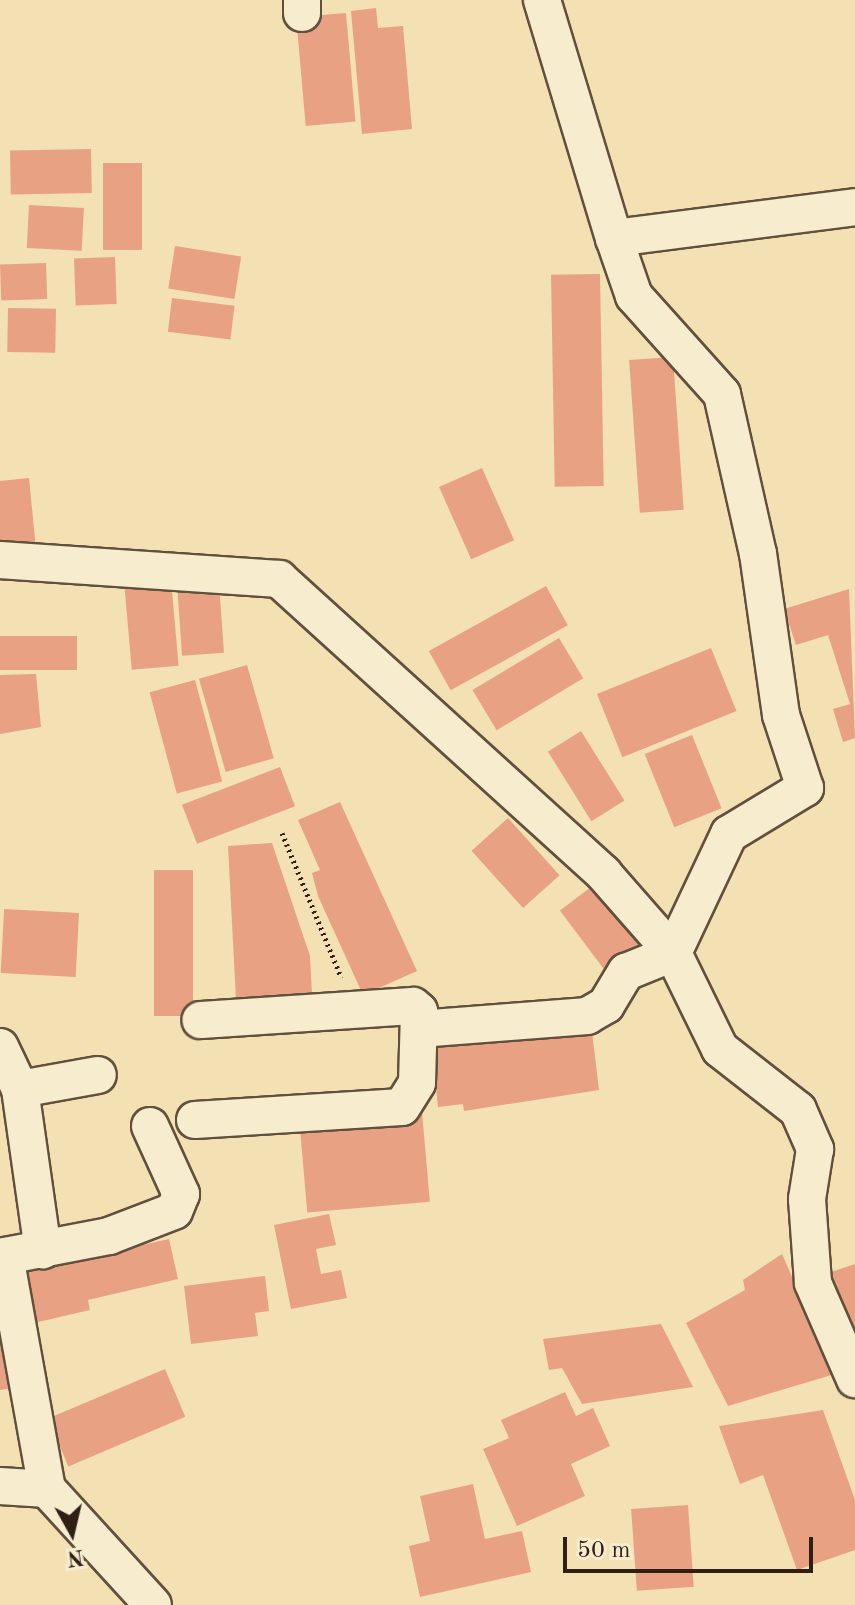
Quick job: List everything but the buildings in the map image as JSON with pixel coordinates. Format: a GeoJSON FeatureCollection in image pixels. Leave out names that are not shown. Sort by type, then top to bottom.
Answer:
{"type":"FeatureCollection","features":[{"type":"Feature","properties":{"kind":"street"},"geometry":{"type":"LineString","coordinates":[[419,1029],[587,1016],[606,1005],[626,972],[673,953],[729,834],[805,788],[781,715],[758,554],[722,394],[634,296],[542,0]]}},
{"type":"Feature","properties":{"kind":"street"},"geometry":{"type":"LineString","coordinates":[[614,238],[855,207]]}},
{"type":"Feature","properties":{"kind":"street"},"geometry":{"type":"LineString","coordinates":[[0,560],[279,579],[603,873],[673,953],[720,1049],[773,1085],[804,1123],[815,1149],[807,1199],[813,1283],[855,1379]]}},
{"type":"Feature","properties":{"kind":"street"},"geometry":{"type":"LineString","coordinates":[[195,1120],[402,1107],[417,1083],[419,1029],[413,1006],[200,1020]]}},
{"type":"Feature","properties":{"kind":"street"},"geometry":{"type":"LineString","coordinates":[[0,1047],[20,1089],[43,1250]]}},
{"type":"Feature","properties":{"kind":"street"},"geometry":{"type":"LineString","coordinates":[[20,1089],[98,1075]]}},
{"type":"Feature","properties":{"kind":"street"},"geometry":{"type":"LineString","coordinates":[[150,1126],[183,1202],[143,1226],[5,1256],[47,1489],[153,1605]]}},
{"type":"Feature","properties":{"kind":"street"},"geometry":{"type":"LineString","coordinates":[[0,1486],[47,1489]]}},
{"type":"Feature","properties":{"kind":"path"},"geometry":{"type":"LineString","coordinates":[[282,833],[353,1008]]}}]}
